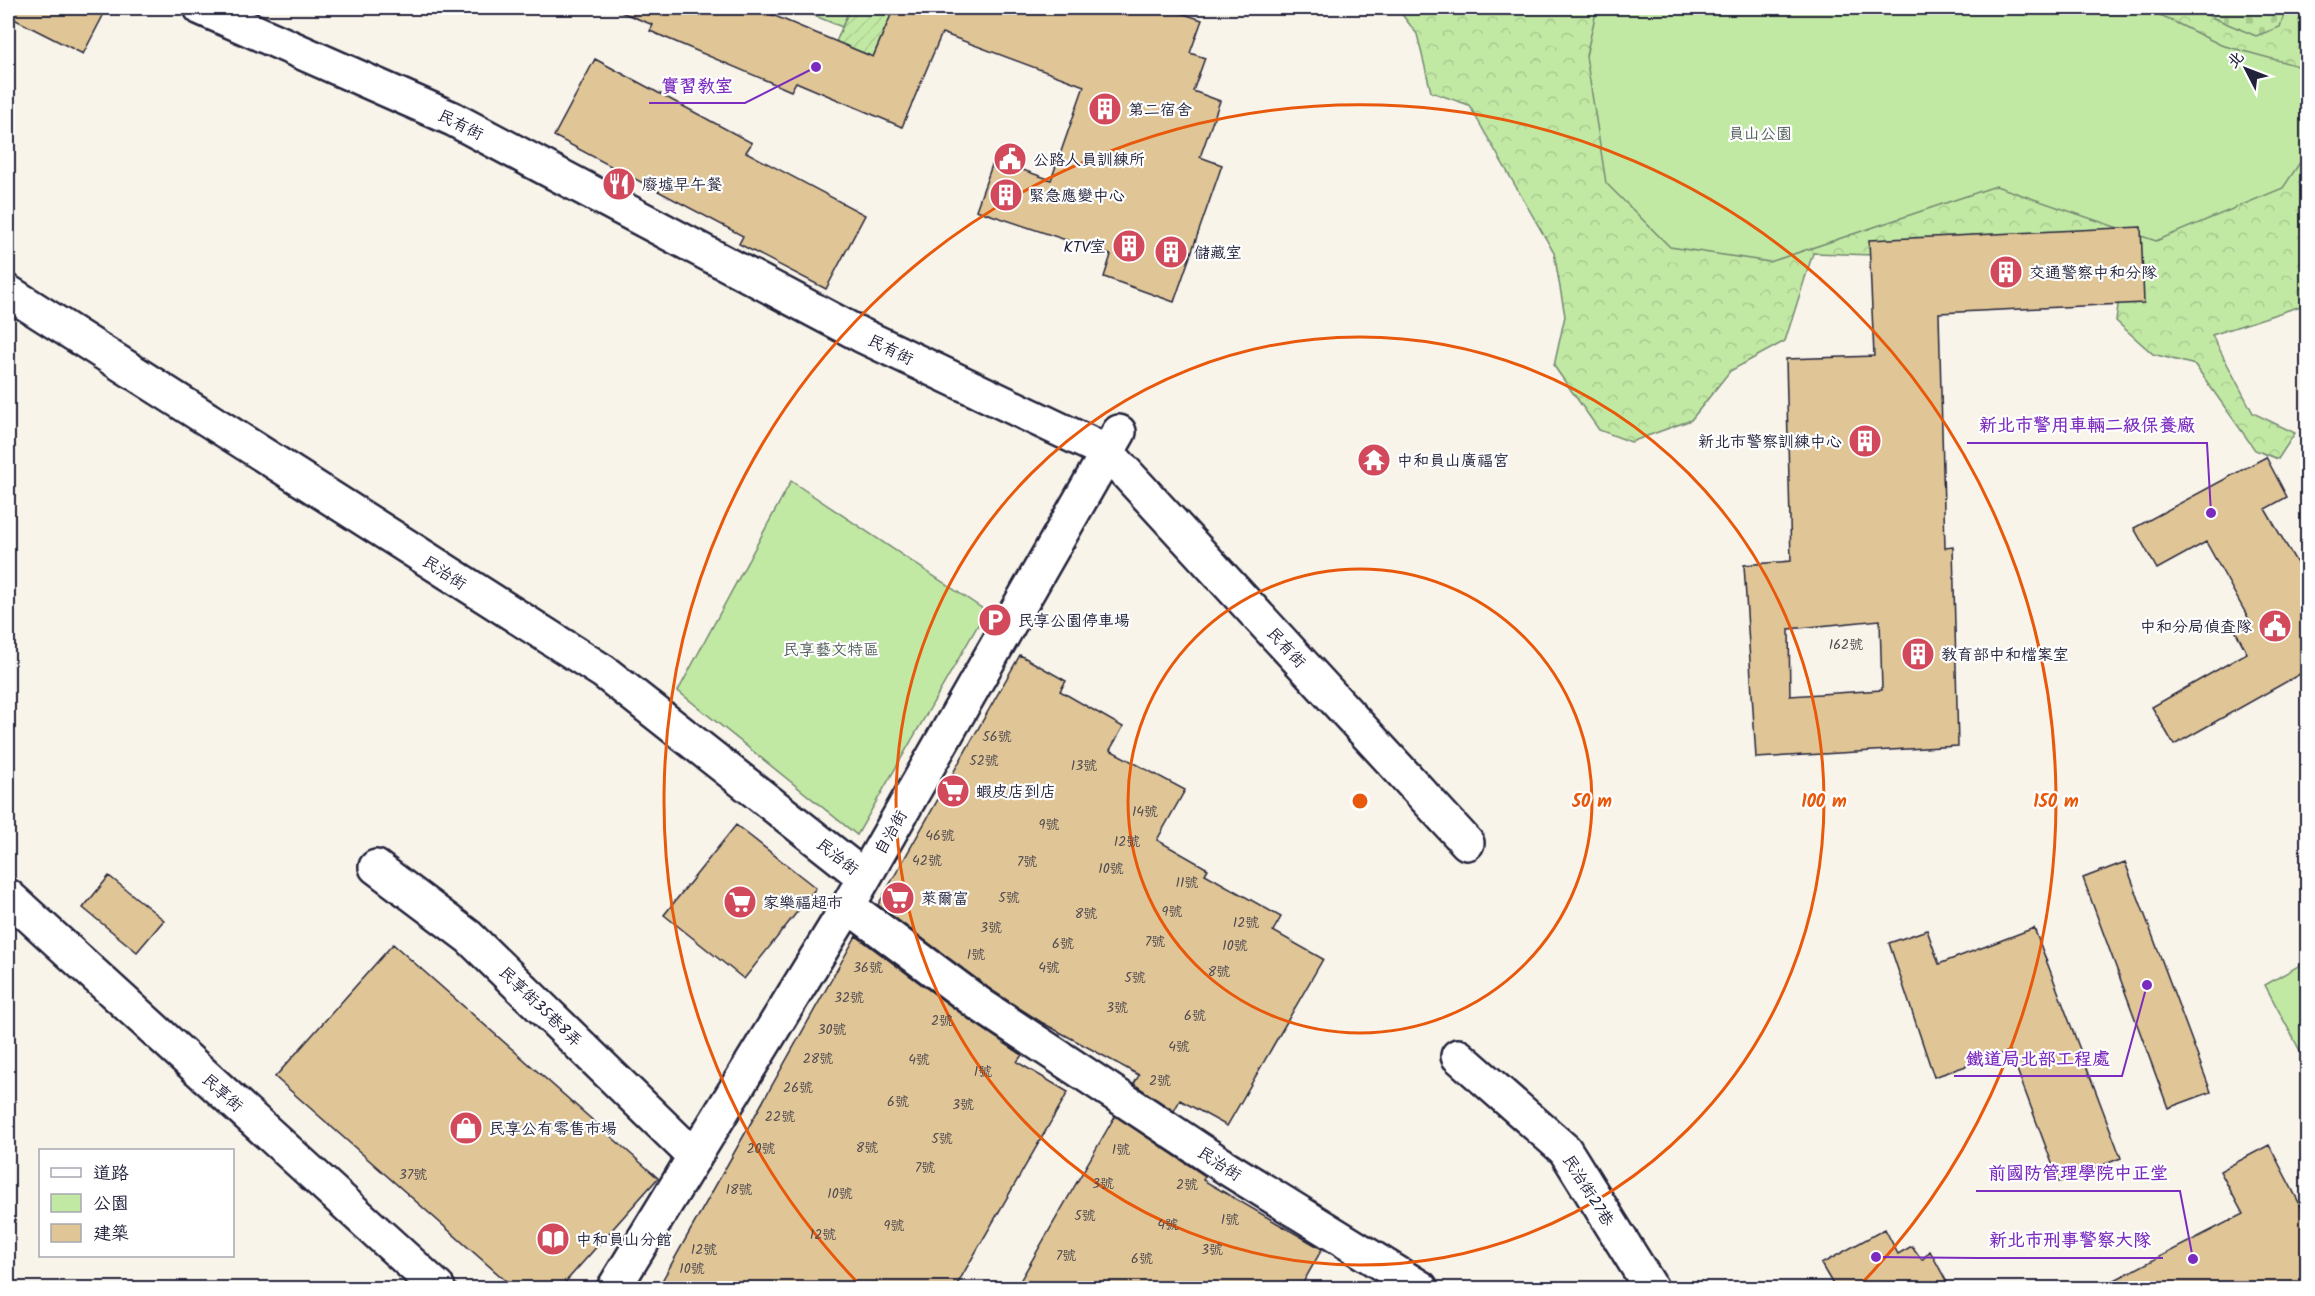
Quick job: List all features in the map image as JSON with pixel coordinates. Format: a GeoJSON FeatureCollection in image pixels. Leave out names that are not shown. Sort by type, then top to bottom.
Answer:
{"type":"FeatureCollection","features":[{"type":"Feature","properties":{"kind":"street","name":"民有街"},"geometry":{"type":"LineString","coordinates":[[201,8],[453,119],[861,335],[1113,442],[1467,843]]}},
{"type":"Feature","properties":{"kind":"street","name":"民治街"},"geometry":{"type":"LineString","coordinates":[[8,292],[604,672],[864,877]]}},
{"type":"Feature","properties":{"kind":"street","name":"自治街"},"geometry":{"type":"LineString","coordinates":[[614,1288],[848,906],[1113,442]]}},
{"type":"Feature","properties":{"kind":"street","name":"民享街35巷8弄"},"geometry":{"type":"LineString","coordinates":[[376,867],[469,937],[695,1157]]}},
{"type":"Feature","properties":{"kind":"street","name":"民享街"},"geometry":{"type":"LineString","coordinates":[[8,896],[438,1288]]}},
{"type":"Feature","properties":{"kind":"street","name":"民治街"},"geometry":{"type":"LineString","coordinates":[[848,906],[982,1006],[1227,1168],[1421,1288]]}},
{"type":"Feature","properties":{"kind":"street","name":"民治街27巷"},"geometry":{"type":"LineString","coordinates":[[1458,1056],[1565,1150],[1651,1288]]}},
{"type":"Feature","properties":{"kind":"green space"},"geometry":{"type":"Polygon","coordinates":[[[796,8],[850,8],[842,27],[796,8]]]}},
{"type":"Feature","properties":{"kind":"green space"},"geometry":{"type":"Polygon","coordinates":[[[850,8],[894,8],[873,57],[836,42],[850,8]]]}},
{"type":"Feature","properties":{"kind":"green space"},"geometry":{"type":"Polygon","coordinates":[[[1397,8],[2307,8],[2307,304],[2212,335],[2253,413],[2295,433],[2278,459],[2255,450],[2195,365],[2153,354],[2116,321],[2125,250],[1873,255],[1813,253],[1785,341],[1730,371],[1691,420],[1631,442],[1599,430],[1554,366],[1565,316],[1554,253],[1469,105],[1431,92],[1417,34],[1397,8]]]}},
{"type":"Feature","properties":{"kind":"green space","name":"員山公園"},"geometry":{"type":"Polygon","coordinates":[[[1597,8],[2146,8],[2221,45],[2306,68],[2307,152],[2283,188],[2156,241],[1996,186],[1770,262],[1670,247],[1606,183],[1586,56],[1597,8]]]}},
{"type":"Feature","properties":{"kind":"green space"},"geometry":{"type":"Polygon","coordinates":[[[2190,8],[2286,8],[2280,27],[2256,36],[2190,8]]]}},
{"type":"Feature","properties":{"kind":"green space","name":"民享藝文特區"},"geometry":{"type":"Polygon","coordinates":[[[791,481],[986,611],[857,835],[678,691],[791,481]]]}},
{"type":"Feature","properties":{"kind":"green space"},"geometry":{"type":"Polygon","coordinates":[[[2307,961],[2307,1064],[2265,985],[2307,961]]]}},
{"type":"Feature","properties":{"kind":"building"},"geometry":{"type":"Polygon","coordinates":[[[8,8],[107,8],[83,54],[8,16],[8,8]]]}},
{"type":"Feature","properties":{"kind":"building"},"geometry":{"type":"Polygon","coordinates":[[[611,8],[756,8],[873,57],[891,15],[879,10],[880,8],[1166,8],[1202,20],[1190,53],[1205,58],[1193,91],[1220,101],[1200,157],[1222,165],[1174,302],[1104,277],[1111,255],[976,210],[992,165],[1007,170],[1009,165],[1051,180],[1084,86],[942,33],[902,127],[796,82],[791,91],[650,31],[653,25],[611,8]]]}},
{"type":"Feature","properties":{"kind":"building"},"geometry":{"type":"Polygon","coordinates":[[[595,59],[752,143],[746,152],[865,215],[826,289],[739,244],[743,236],[554,136],[595,59]]]}},
{"type":"Feature","properties":{"kind":"building"},"geometry":{"type":"Polygon","coordinates":[[[2141,227],[2144,303],[1939,313],[1945,548],[1953,547],[1958,746],[1756,758],[1744,565],[1791,561],[1786,359],[1874,356],[1869,240],[2141,227]],[[1880,620],[1789,629],[1790,696],[1882,690],[1880,620]]]}},
{"type":"Feature","properties":{"kind":"building","name":"中和分局偵查隊"},"geometry":{"type":"Polygon","coordinates":[[[2266,457],[2287,497],[2265,509],[2307,580],[2307,670],[2174,745],[2152,707],[2247,653],[2235,630],[2250,621],[2206,542],[2157,569],[2134,528],[2266,457]]]}},
{"type":"Feature","properties":{"kind":"building"},"geometry":{"type":"Polygon","coordinates":[[[1020,655],[1066,681],[1060,691],[1123,727],[1110,750],[1185,790],[1157,840],[1208,869],[1205,874],[1281,917],[1273,931],[1323,959],[1227,1126],[1180,1100],[1174,1111],[1134,1084],[1139,1075],[1041,1022],[993,991],[878,905],[1020,655]]]}},
{"type":"Feature","properties":{"kind":"building","name":"家樂福超市"},"geometry":{"type":"Polygon","coordinates":[[[736,825],[816,888],[744,979],[664,915],[736,825]]]}},
{"type":"Feature","properties":{"kind":"building"},"geometry":{"type":"Polygon","coordinates":[[[2125,862],[2211,1092],[2168,1108],[2083,878],[2125,862]]]}},
{"type":"Feature","properties":{"kind":"building"},"geometry":{"type":"Polygon","coordinates":[[[109,876],[164,920],[137,952],[83,908],[109,876]]]}},
{"type":"Feature","properties":{"kind":"building"},"geometry":{"type":"Polygon","coordinates":[[[2034,928],[2121,1158],[2059,1182],[2010,1051],[1934,1077],[1889,943],[1927,930],[1939,964],[2034,928]]]}},
{"type":"Feature","properties":{"kind":"building"},"geometry":{"type":"Polygon","coordinates":[[[856,936],[971,1021],[1022,1055],[1017,1062],[1068,1092],[955,1288],[658,1288],[856,936]]]}},
{"type":"Feature","properties":{"kind":"building","name":"民享公有零售市場"},"geometry":{"type":"Polygon","coordinates":[[[393,944],[658,1178],[560,1288],[514,1288],[275,1077],[393,944]]]}},
{"type":"Feature","properties":{"kind":"building"},"geometry":{"type":"Polygon","coordinates":[[[1115,1116],[1205,1176],[1203,1180],[1322,1249],[1300,1288],[1016,1288],[1115,1116]]]}},
{"type":"Feature","properties":{"kind":"building"},"geometry":{"type":"Polygon","coordinates":[[[2269,1145],[2307,1218],[2307,1288],[2099,1288],[2243,1214],[2220,1171],[2269,1145]]]}},
{"type":"Feature","properties":{"kind":"building"},"geometry":{"type":"Polygon","coordinates":[[[1885,1229],[1898,1254],[1912,1246],[1922,1260],[1930,1251],[1950,1288],[1835,1288],[1821,1264],[1885,1229]]]}},
{"type":"Feature","properties":{"kind":"place","name":"實習教室"},"geometry":{"type":"Point","coordinates":[816,67]}},
{"type":"Feature","properties":{"kind":"place","name":"第二宿舍"},"geometry":{"type":"Point","coordinates":[1105,109]}},
{"type":"Feature","properties":{"kind":"place","name":"公路人員訓練所"},"geometry":{"type":"Point","coordinates":[1010,159]}},
{"type":"Feature","properties":{"kind":"place","name":"廢墟早午餐"},"geometry":{"type":"Point","coordinates":[619,184]}},
{"type":"Feature","properties":{"kind":"place","name":"緊急應變中心"},"geometry":{"type":"Point","coordinates":[1006,195]}},
{"type":"Feature","properties":{"kind":"place","name":"KTV室"},"geometry":{"type":"Point","coordinates":[1129,246]}},
{"type":"Feature","properties":{"kind":"place","name":"儲藏室"},"geometry":{"type":"Point","coordinates":[1171,252]}},
{"type":"Feature","properties":{"kind":"place","name":"交通警察中和分隊"},"geometry":{"type":"Point","coordinates":[2006,272]}},
{"type":"Feature","properties":{"kind":"place","name":"新北市警察訓練中心"},"geometry":{"type":"Point","coordinates":[1865,441]}},
{"type":"Feature","properties":{"kind":"place","name":"中和員山廣福宮"},"geometry":{"type":"Point","coordinates":[1374,460]}},
{"type":"Feature","properties":{"kind":"place","name":"新北市警用車輛二級保養廠"},"geometry":{"type":"Point","coordinates":[2211,513]}},
{"type":"Feature","properties":{"kind":"place","name":"民享公園停車場"},"geometry":{"type":"Point","coordinates":[995,620]}},
{"type":"Feature","properties":{"kind":"place","name":"中和分局偵查隊"},"geometry":{"type":"Point","coordinates":[2275,626]}},
{"type":"Feature","properties":{"kind":"place","name":"教育部中和檔案室"},"geometry":{"type":"Point","coordinates":[1918,654]}},
{"type":"Feature","properties":{"kind":"place","name":"蝦皮店到店"},"geometry":{"type":"Point","coordinates":[953,791]}},
{"type":"Feature","properties":{"kind":"place","name":"萊爾富"},"geometry":{"type":"Point","coordinates":[898,898]}},
{"type":"Feature","properties":{"kind":"place","name":"家樂福超市"},"geometry":{"type":"Point","coordinates":[740,902]}},
{"type":"Feature","properties":{"kind":"place","name":"鐵道局北部工程處"},"geometry":{"type":"Point","coordinates":[2147,985]}},
{"type":"Feature","properties":{"kind":"place","name":"民享公有零售市場"},"geometry":{"type":"Point","coordinates":[466,1128]}},
{"type":"Feature","properties":{"kind":"place","name":"中和員山分館"},"geometry":{"type":"Point","coordinates":[553,1239]}},
{"type":"Feature","properties":{"kind":"place","name":"新北市刑事警察大隊"},"geometry":{"type":"Point","coordinates":[1876,1257]}},
{"type":"Feature","properties":{"kind":"place","name":"前國防管理學院中正堂"},"geometry":{"type":"Point","coordinates":[2193,1259]}}]}
